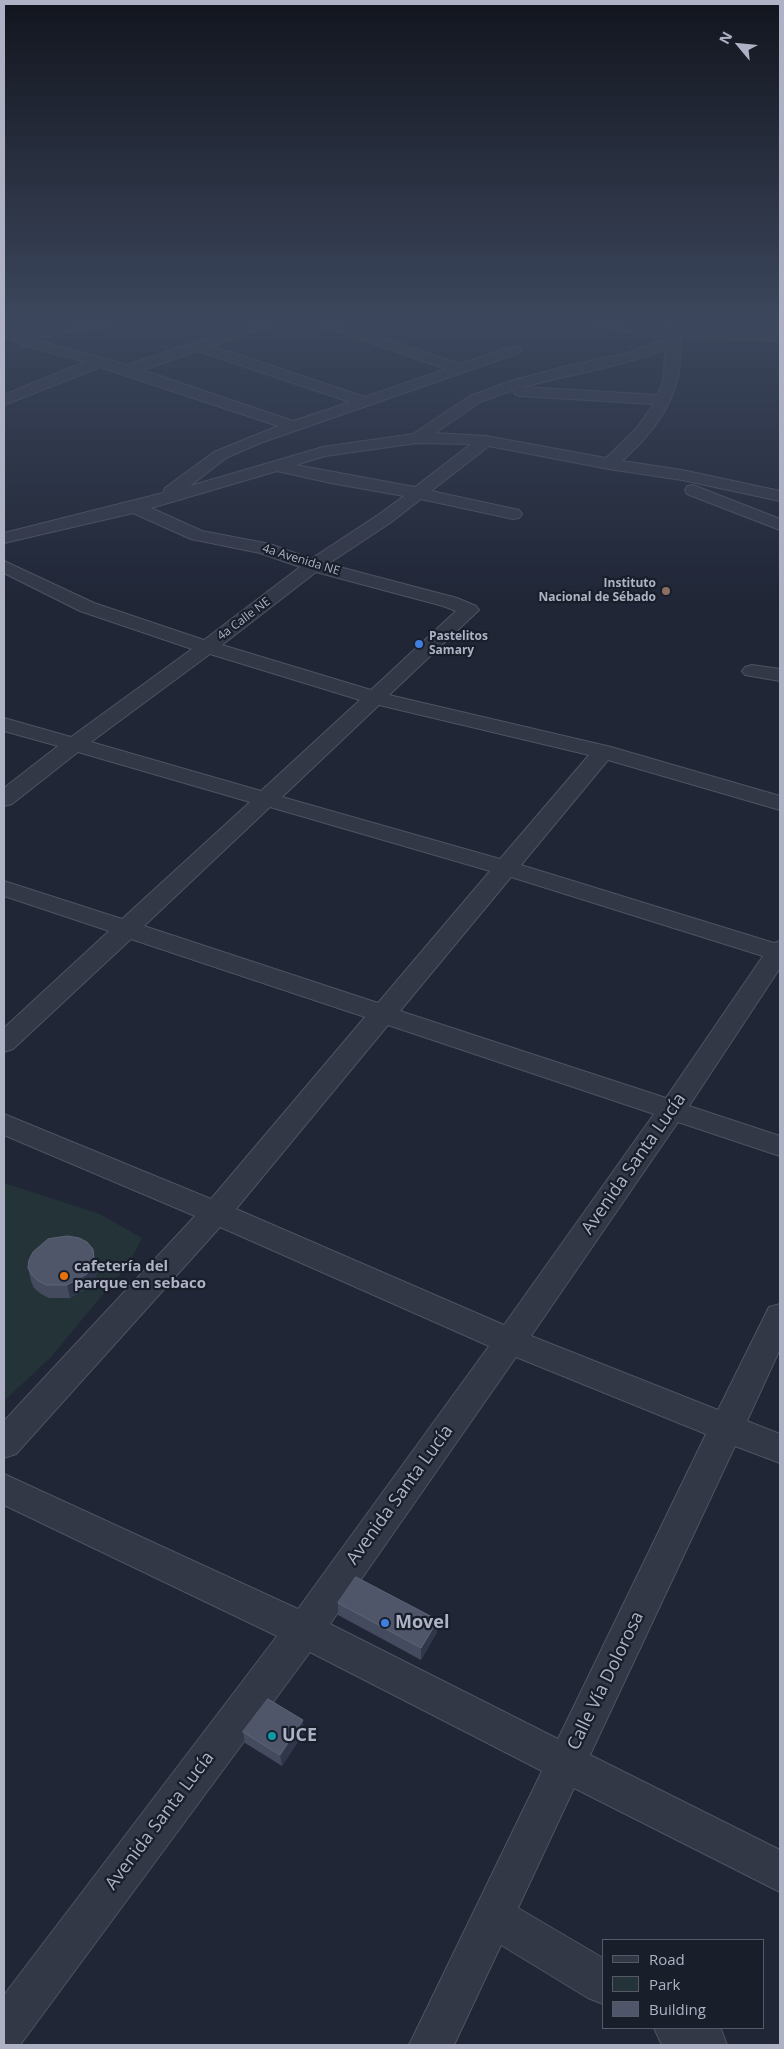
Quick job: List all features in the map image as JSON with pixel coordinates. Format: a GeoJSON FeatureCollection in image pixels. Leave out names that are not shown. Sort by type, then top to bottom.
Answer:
{"type":"FeatureCollection","features":[{"type":"Feature","properties":{"kind":"street"},"geometry":{"type":"LineString","coordinates":[[257,414],[296,427]]}},
{"type":"Feature","properties":{"kind":"street"},"geometry":{"type":"LineString","coordinates":[[162,499],[220,455],[254,440],[333,414]]}},
{"type":"Feature","properties":{"kind":"street"},"geometry":{"type":"LineString","coordinates":[[417,438],[453,414]]}},
{"type":"Feature","properties":{"kind":"street"},"geometry":{"type":"LineString","coordinates":[[609,464],[630,445],[656,414]]}},
{"type":"Feature","properties":{"kind":"street"},"geometry":{"type":"LineString","coordinates":[[5,539],[135,507],[323,452],[417,438],[453,438],[486,441],[654,472],[682,475],[780,496]]}},
{"type":"Feature","properties":{"kind":"street","name":"4a Calle NE"},"geometry":{"type":"LineString","coordinates":[[4,799],[73,744],[207,647],[313,566],[384,519],[486,441]]}},
{"type":"Feature","properties":{"kind":"street"},"geometry":{"type":"LineString","coordinates":[[275,465],[513,514]]}},
{"type":"Feature","properties":{"kind":"street"},"geometry":{"type":"LineString","coordinates":[[654,472],[780,525]]}},
{"type":"Feature","properties":{"kind":"street","name":"4a Avenida NE"},"geometry":{"type":"LineString","coordinates":[[135,507],[197,535],[264,548],[313,566],[450,602],[469,610],[374,698]]}},
{"type":"Feature","properties":{"kind":"street"},"geometry":{"type":"LineString","coordinates":[[4,566],[87,607],[207,647],[374,698],[603,752],[780,803]]}},
{"type":"Feature","properties":{"kind":"street"},"geometry":{"type":"LineString","coordinates":[[752,671],[780,675]]}},
{"type":"Feature","properties":{"kind":"street"},"geometry":{"type":"LineString","coordinates":[[4,1043],[374,698]]}},
{"type":"Feature","properties":{"kind":"street"},"geometry":{"type":"LineString","coordinates":[[4,724],[506,868],[779,950]]}},
{"type":"Feature","properties":{"kind":"street"},"geometry":{"type":"LineString","coordinates":[[4,1444],[216,1213],[603,752]]}},
{"type":"Feature","properties":{"kind":"street"},"geometry":{"type":"LineString","coordinates":[[4,888],[780,1146]]}},
{"type":"Feature","properties":{"kind":"street","name":"Avenida Santa Lucía"},"geometry":{"type":"LineString","coordinates":[[4,2030],[304,1630],[672,1110],[779,950]]}},
{"type":"Feature","properties":{"kind":"street"},"geometry":{"type":"LineString","coordinates":[[4,1124],[216,1213],[510,1341],[780,1449]]}},
{"type":"Feature","properties":{"kind":"street"},"geometry":{"type":"LineString","coordinates":[[4,1147],[31,1134]]}},
{"type":"Feature","properties":{"kind":"street","name":"Calle Vía Dolorosa"},"geometry":{"type":"LineString","coordinates":[[431,2045],[780,1316]]}},
{"type":"Feature","properties":{"kind":"street"},"geometry":{"type":"LineString","coordinates":[[4,1489],[304,1630],[780,1872]]}},
{"type":"Feature","properties":{"kind":"street"},"geometry":{"type":"LineString","coordinates":[[493,1916],[602,1982]]}},
{"type":"Feature","properties":{"kind":"street"},"geometry":{"type":"LineString","coordinates":[[678,2029],[705,2045]]}},
{"type":"Feature","properties":{"kind":"green space"},"geometry":{"type":"Polygon","coordinates":[[[4,1183],[100,1214],[142,1238],[129,1263],[51,1357],[4,1401],[4,1183]]]}},
{"type":"Feature","properties":{"kind":"building","name":"cafetería del parque en sebaco"},"geometry":{"type":"Polygon","coordinates":[[[68,1236],[87,1242],[93,1249],[94,1258],[87,1274],[67,1285],[47,1285],[38,1281],[28,1268],[33,1252],[48,1239],[68,1236]]]}},
{"type":"Feature","properties":{"kind":"building","name":"Movel"},"geometry":{"type":"Polygon","coordinates":[[[356,1577],[438,1620],[421,1648],[338,1603],[356,1577]]]}},
{"type":"Feature","properties":{"kind":"building","name":"UCE"},"geometry":{"type":"Polygon","coordinates":[[[268,1699],[303,1720],[280,1755],[243,1732],[268,1699]]]}},
{"type":"Feature","properties":{"kind":"place","name":"Instituto Nacional de Sébado"},"geometry":{"type":"Point","coordinates":[666,591]}},
{"type":"Feature","properties":{"kind":"place","name":"Pastelitos Samary"},"geometry":{"type":"Point","coordinates":[419,644]}},
{"type":"Feature","properties":{"kind":"place","name":"cafetería del parque en sebaco"},"geometry":{"type":"Point","coordinates":[64,1276]}},
{"type":"Feature","properties":{"kind":"place","name":"Movel"},"geometry":{"type":"Point","coordinates":[385,1623]}},
{"type":"Feature","properties":{"kind":"place","name":"UCE"},"geometry":{"type":"Point","coordinates":[272,1736]}}]}
